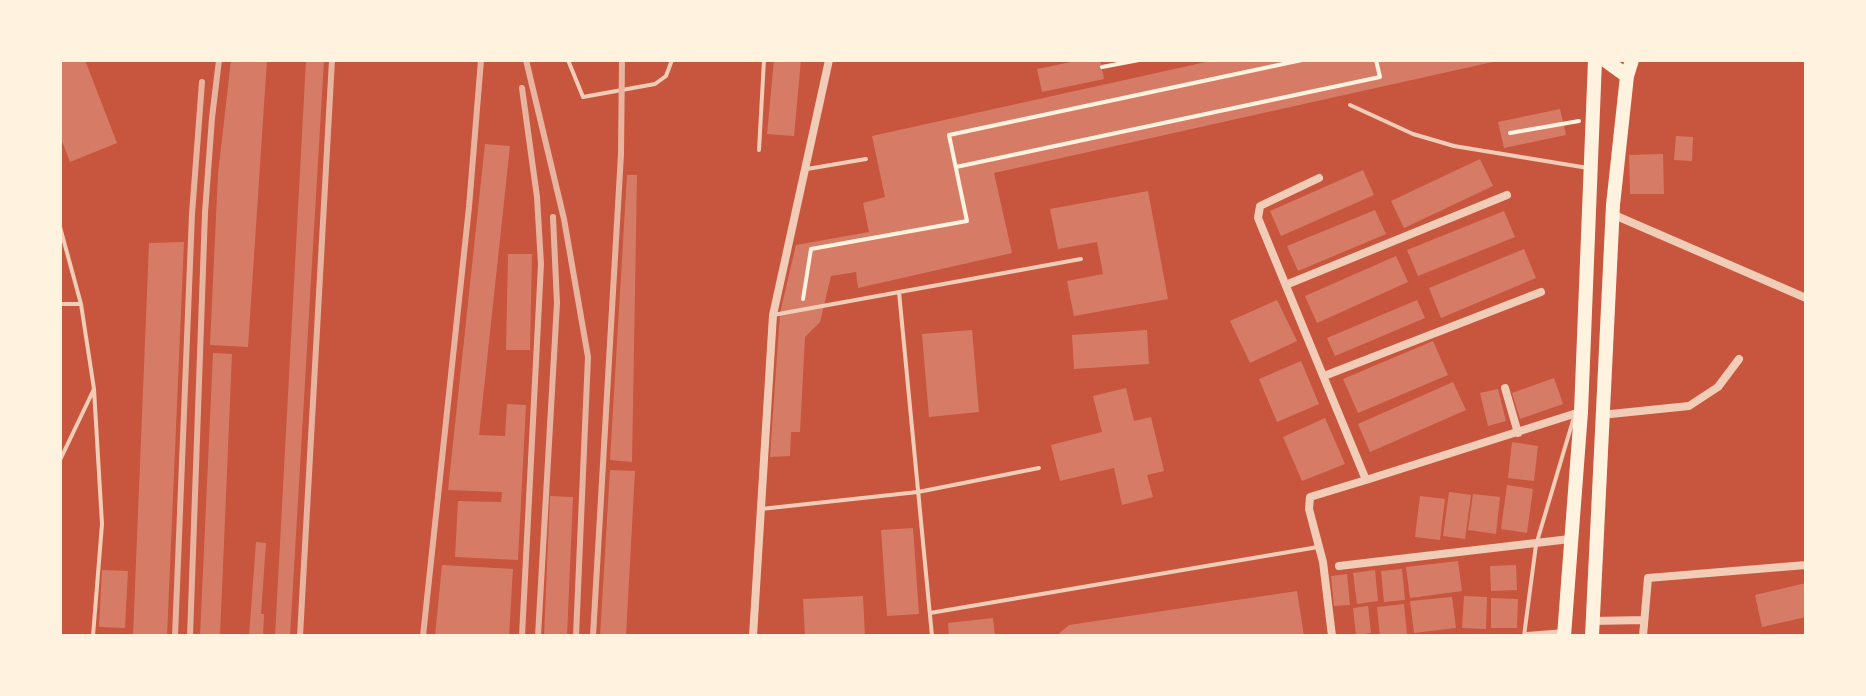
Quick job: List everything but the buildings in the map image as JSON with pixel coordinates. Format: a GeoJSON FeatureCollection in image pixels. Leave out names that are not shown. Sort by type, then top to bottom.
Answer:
{"type":"FeatureCollection","features":[{"type":"Feature","properties":{"kind":"main road"},"geometry":{"type":"LineString","coordinates":[[1564,634],[1595,60]]}},
{"type":"Feature","properties":{"kind":"main road"},"geometry":{"type":"LineString","coordinates":[[1605,60],[1627,76]]}},
{"type":"Feature","properties":{"kind":"main road"},"geometry":{"type":"LineString","coordinates":[[1592,628],[1612,214],[1627,76],[1632,60]]}},
{"type":"Feature","properties":{"kind":"street"},"geometry":{"type":"LineString","coordinates":[[753,636],[773,315],[829,60]]}},
{"type":"Feature","properties":{"kind":"street"},"geometry":{"type":"LineString","coordinates":[[1319,178],[1260,206],[1258,212],[1366,480]]}},
{"type":"Feature","properties":{"kind":"street"},"geometry":{"type":"LineString","coordinates":[[1288,284],[1507,195]]}},
{"type":"Feature","properties":{"kind":"street"},"geometry":{"type":"LineString","coordinates":[[1612,214],[1806,298]]}},
{"type":"Feature","properties":{"kind":"street"},"geometry":{"type":"LineString","coordinates":[[1324,376],[1541,292]]}},
{"type":"Feature","properties":{"kind":"street"},"geometry":{"type":"LineString","coordinates":[[1601,415],[1689,406],[1718,387],[1739,359]]}},
{"type":"Feature","properties":{"kind":"street"},"geometry":{"type":"LineString","coordinates":[[1505,388],[1518,433]]}},
{"type":"Feature","properties":{"kind":"street"},"geometry":{"type":"LineString","coordinates":[[1332,636],[1323,562],[1309,509],[1310,497],[1578,414]]}},
{"type":"Feature","properties":{"kind":"street"},"geometry":{"type":"LineString","coordinates":[[1339,566],[1570,539]]}},
{"type":"Feature","properties":{"kind":"street"},"geometry":{"type":"LineString","coordinates":[[1643,636],[1646,581],[1651,577],[1806,565]]}},
{"type":"Feature","properties":{"kind":"street"},"geometry":{"type":"LineString","coordinates":[[1592,628],[1644,620]]}},
{"type":"Feature","properties":{"kind":"street"},"geometry":{"type":"LineString","coordinates":[[1526,636],[1564,634]]}},
{"type":"Feature","properties":{"kind":"lane"},"geometry":{"type":"LineString","coordinates":[[568,60],[583,97],[655,84],[666,76],[672,60]]}},
{"type":"Feature","properties":{"kind":"lane"},"geometry":{"type":"LineString","coordinates":[[759,150],[764,60]]}},
{"type":"Feature","properties":{"kind":"lane"},"geometry":{"type":"LineString","coordinates":[[1350,105],[1413,134],[1454,146],[1591,168]]}},
{"type":"Feature","properties":{"kind":"lane"},"geometry":{"type":"LineString","coordinates":[[805,169],[866,159]]}},
{"type":"Feature","properties":{"kind":"lane"},"geometry":{"type":"LineString","coordinates":[[60,227],[81,304],[94,389],[102,524],[93,636]]}},
{"type":"Feature","properties":{"kind":"lane"},"geometry":{"type":"LineString","coordinates":[[773,315],[1081,259]]}},
{"type":"Feature","properties":{"kind":"lane"},"geometry":{"type":"LineString","coordinates":[[899,292],[932,636]]}},
{"type":"Feature","properties":{"kind":"lane"},"geometry":{"type":"LineString","coordinates":[[60,304],[81,304]]}},
{"type":"Feature","properties":{"kind":"lane"},"geometry":{"type":"LineString","coordinates":[[60,460],[94,389]]}},
{"type":"Feature","properties":{"kind":"lane"},"geometry":{"type":"LineString","coordinates":[[1526,636],[1536,545],[1578,414]]}},
{"type":"Feature","properties":{"kind":"lane"},"geometry":{"type":"LineString","coordinates":[[761,509],[918,492],[1039,468]]}},
{"type":"Feature","properties":{"kind":"lane"},"geometry":{"type":"LineString","coordinates":[[930,613],[1319,547]]}},
{"type":"Feature","properties":{"kind":"path"},"geometry":{"type":"LineString","coordinates":[[1102,67],[1139,60]]}},
{"type":"Feature","properties":{"kind":"path"},"geometry":{"type":"LineString","coordinates":[[804,296],[811,249],[967,221],[949,135],[1302,60]]}},
{"type":"Feature","properties":{"kind":"path"},"geometry":{"type":"LineString","coordinates":[[956,167],[1380,77],[1376,60]]}},
{"type":"Feature","properties":{"kind":"path"},"geometry":{"type":"LineString","coordinates":[[1510,133],[1593,118]]}},
{"type":"Feature","properties":{"kind":"railway"},"geometry":{"type":"LineString","coordinates":[[190,636],[205,213],[219,60]]}},
{"type":"Feature","properties":{"kind":"railway"},"geometry":{"type":"LineString","coordinates":[[300,636],[332,60]]}},
{"type":"Feature","properties":{"kind":"railway"},"geometry":{"type":"LineString","coordinates":[[423,636],[469,207],[481,60]]}},
{"type":"Feature","properties":{"kind":"railway"},"geometry":{"type":"LineString","coordinates":[[526,60],[564,219],[588,357],[576,636]]}},
{"type":"Feature","properties":{"kind":"railway"},"geometry":{"type":"LineString","coordinates":[[593,636],[621,154],[622,60]]}},
{"type":"Feature","properties":{"kind":"railway"},"geometry":{"type":"LineString","coordinates":[[175,636],[192,214],[202,82]]}},
{"type":"Feature","properties":{"kind":"railway"},"geometry":{"type":"LineString","coordinates":[[522,88],[537,197],[541,264],[522,636]]}},
{"type":"Feature","properties":{"kind":"railway"},"geometry":{"type":"LineString","coordinates":[[538,636],[557,303],[553,217]]}}]}
